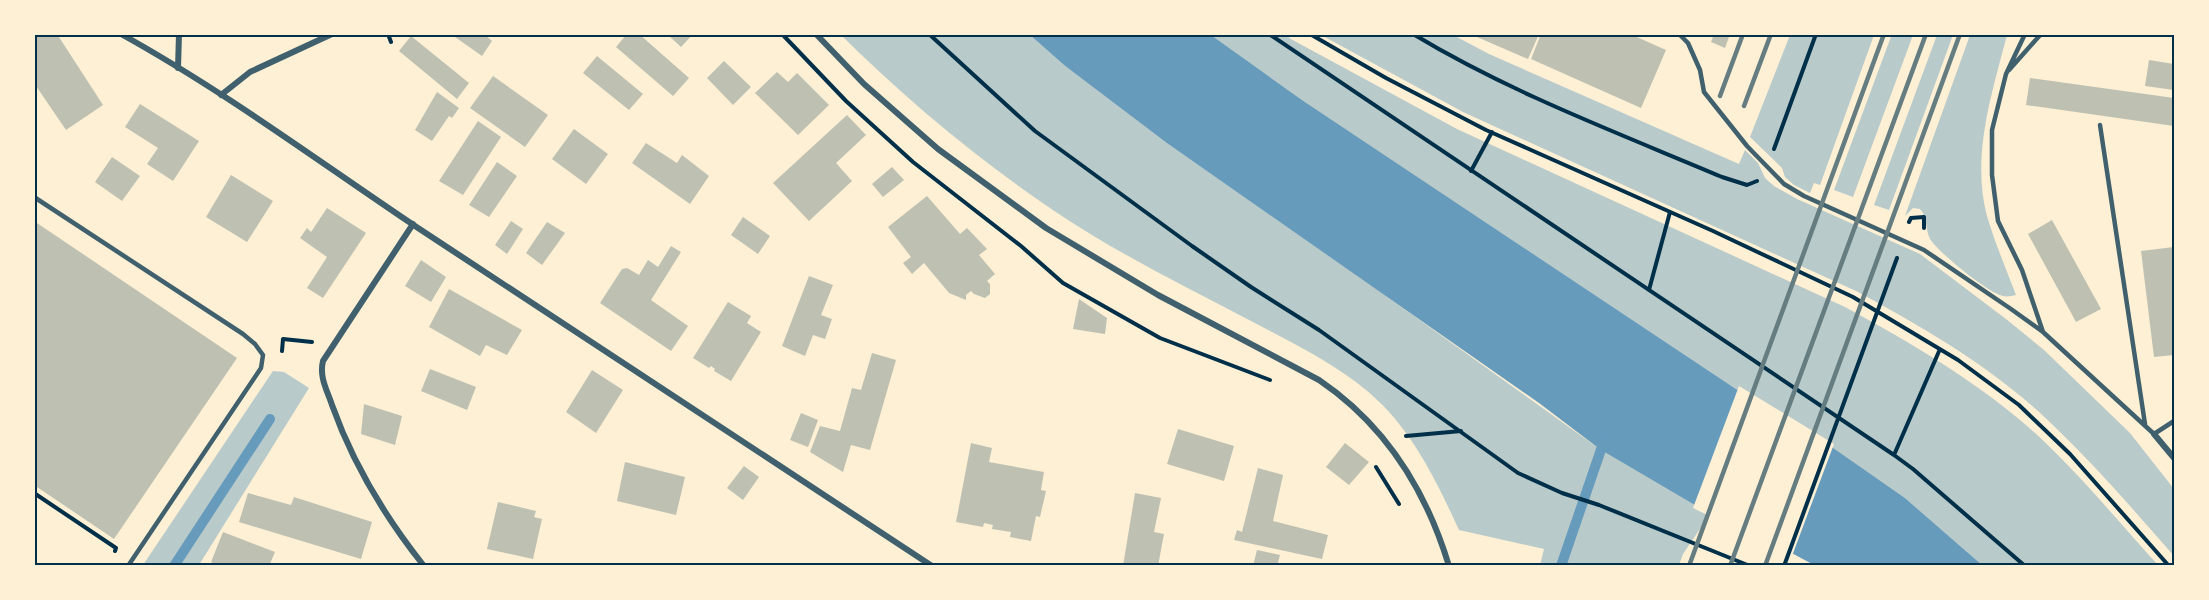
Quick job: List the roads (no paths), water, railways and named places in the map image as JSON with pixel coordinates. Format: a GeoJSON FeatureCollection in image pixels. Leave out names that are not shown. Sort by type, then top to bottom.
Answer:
{"type":"FeatureCollection","features":[{"type":"Feature","properties":{"kind":"street"},"geometry":{"type":"LineString","coordinates":[[122,34],[221,95],[932,566]]}},
{"type":"Feature","properties":{"kind":"street"},"geometry":{"type":"LineString","coordinates":[[178,68],[179,34]]}},
{"type":"Feature","properties":{"kind":"street"},"geometry":{"type":"LineString","coordinates":[[221,95],[250,72],[332,34]]}},
{"type":"Feature","properties":{"kind":"street"},"geometry":{"type":"LineString","coordinates":[[816,34],[864,84],[938,149],[1046,228],[1158,295],[1319,380],[1342,396],[1387,441],[1425,507],[1443,546],[1449,566]]}},
{"type":"Feature","properties":{"kind":"street"},"geometry":{"type":"LineString","coordinates":[[413,224],[323,361],[321,375],[346,442],[375,496],[424,566]]}},
{"type":"Feature","properties":{"kind":"street"},"geometry":{"type":"LineString","coordinates":[[2154,434],[2175,458]]}},
{"type":"Feature","properties":{"kind":"lane"},"geometry":{"type":"LineString","coordinates":[[1679,34],[1688,43],[1700,70],[1704,92],[1747,146],[1784,184],[1804,196],[1924,250],[2043,332],[2154,434],[2175,422]]}},
{"type":"Feature","properties":{"kind":"lane"},"geometry":{"type":"LineString","coordinates":[[2025,34],[2006,74],[1992,129],[1992,175],[1998,222],[2022,270],[2043,332]]}},
{"type":"Feature","properties":{"kind":"lane"},"geometry":{"type":"LineString","coordinates":[[2006,74],[2041,34]]}},
{"type":"Feature","properties":{"kind":"lane"},"geometry":{"type":"LineString","coordinates":[[2100,125],[2145,424]]}},
{"type":"Feature","properties":{"kind":"lane"},"geometry":{"type":"LineString","coordinates":[[34,197],[243,334],[255,344],[263,356],[261,368],[128,566]]}},
{"type":"Feature","properties":{"kind":"water"},"geometry":{"type":"Polygon","coordinates":[[[1030,35],[1211,35],[1302,100],[1754,401],[1819,438],[1905,498],[1982,565],[1814,565],[1710,514],[1601,450],[1539,403],[1167,143],[1064,65],[1030,35]]]}},
{"type":"Feature","properties":{"kind":"waterway"},"geometry":{"type":"LineString","coordinates":[[174,566],[270,419]]}},
{"type":"Feature","properties":{"kind":"waterway"},"geometry":{"type":"LineString","coordinates":[[1561,566],[1605,438]]}},
{"type":"Feature","properties":{"kind":"railway"},"geometry":{"type":"LineString","coordinates":[[1720,96],[1743,34]]}},
{"type":"Feature","properties":{"kind":"railway"},"geometry":{"type":"LineString","coordinates":[[1744,106],[1771,34]]}},
{"type":"Feature","properties":{"kind":"railway"},"geometry":{"type":"LineString","coordinates":[[1689,566],[1884,34]]}},
{"type":"Feature","properties":{"kind":"railway"},"geometry":{"type":"LineString","coordinates":[[1730,566],[1926,34]]}},
{"type":"Feature","properties":{"kind":"railway"},"geometry":{"type":"LineString","coordinates":[[1765,566],[1960,34]]}}]}
